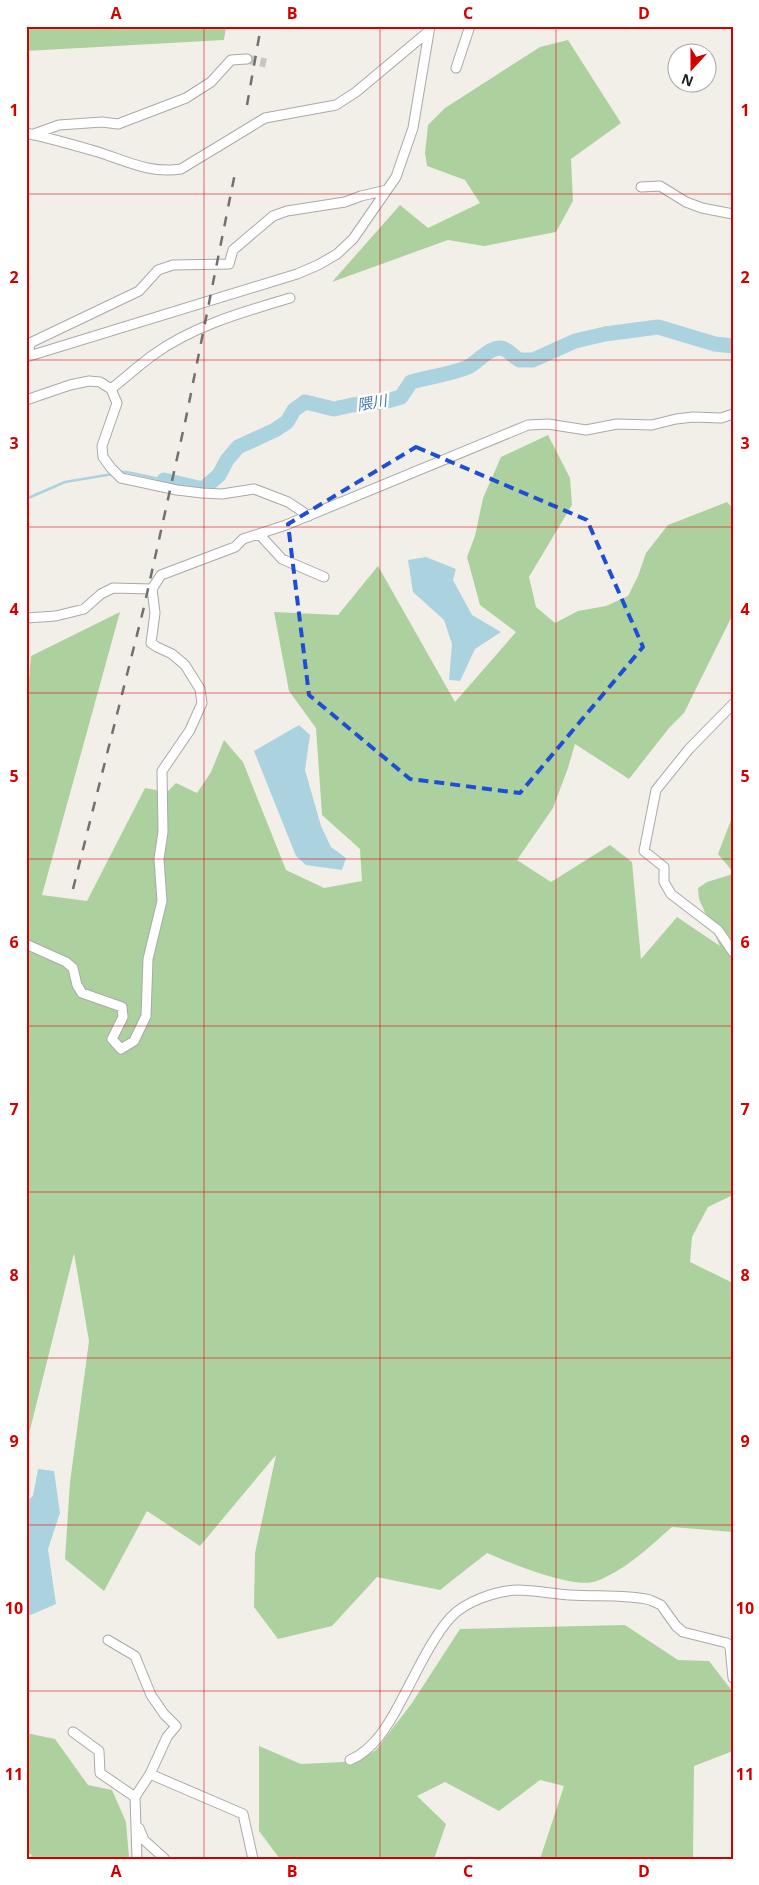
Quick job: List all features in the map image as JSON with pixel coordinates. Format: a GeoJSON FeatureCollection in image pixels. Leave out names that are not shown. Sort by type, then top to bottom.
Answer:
{"type":"FeatureCollection","features":[{"type":"Feature","properties":{"kind":"street"},"geometry":{"type":"LineString","coordinates":[[456,68],[470,26]]}},
{"type":"Feature","properties":{"kind":"street"},"geometry":{"type":"LineString","coordinates":[[30,134],[150,170],[166,172],[181,169],[265,118],[336,105],[356,92],[429,28]]}},
{"type":"Feature","properties":{"kind":"street"},"geometry":{"type":"LineString","coordinates":[[387,190],[345,202],[286,210],[273,216],[233,250],[229,264],[172,265],[158,270],[139,291],[30,343],[27,356],[297,274],[337,254],[353,239],[387,190],[396,177],[402,164],[413,128],[429,28]]}},
{"type":"Feature","properties":{"kind":"street"},"geometry":{"type":"LineString","coordinates":[[30,134],[59,125],[102,122],[118,124],[186,98],[211,82],[231,60],[247,59]]}},
{"type":"Feature","properties":{"kind":"street"},"geometry":{"type":"LineString","coordinates":[[641,187],[660,186],[686,202],[702,208],[733,214]]}},
{"type":"Feature","properties":{"kind":"street"},"geometry":{"type":"LineString","coordinates":[[111,389],[154,354],[178,340],[223,318],[290,298]]}},
{"type":"Feature","properties":{"kind":"street"},"geometry":{"type":"LineString","coordinates":[[26,400],[70,385],[90,381],[100,382],[111,389],[117,403],[102,446],[103,457],[121,478],[202,493],[222,494],[254,489],[288,502],[309,516]]}},
{"type":"Feature","properties":{"kind":"street"},"geometry":{"type":"LineString","coordinates":[[28,945],[66,962],[73,968],[76,985],[82,993],[122,1007],[123,1017],[112,1039],[121,1049],[134,1041],[146,1016],[148,959],[162,901],[159,859],[163,832],[162,770],[190,730],[202,703],[200,689],[184,665],[172,654],[151,643],[155,613],[152,589],[161,575],[235,547],[243,539],[309,516],[528,425],[548,424],[586,430],[617,424],[652,426],[676,419],[693,417],[721,418],[733,414]]}},
{"type":"Feature","properties":{"kind":"street"},"geometry":{"type":"LineString","coordinates":[[260,534],[282,559],[324,577]]}},
{"type":"Feature","properties":{"kind":"street"},"geometry":{"type":"LineString","coordinates":[[26,618],[56,616],[84,609],[101,594],[113,588],[152,589]]}},
{"type":"Feature","properties":{"kind":"street"},"geometry":{"type":"LineString","coordinates":[[733,704],[689,749],[656,790],[644,852],[664,867],[664,882],[670,894],[718,930],[733,952]]}},
{"type":"Feature","properties":{"kind":"street"},"geometry":{"type":"LineString","coordinates":[[350,1760],[358,1757],[371,1745],[388,1724],[428,1652],[452,1616],[462,1608],[483,1598],[504,1592],[527,1590],[556,1594],[650,1600],[661,1605],[676,1626],[683,1632],[727,1643],[730,1647],[733,1678]]}},
{"type":"Feature","properties":{"kind":"street"},"geometry":{"type":"LineString","coordinates":[[108,1640],[135,1656],[150,1695],[176,1726],[167,1737],[150,1774],[135,1797],[137,1859]]}},
{"type":"Feature","properties":{"kind":"street"},"geometry":{"type":"LineString","coordinates":[[73,1732],[99,1751],[100,1773],[135,1797]]}},
{"type":"Feature","properties":{"kind":"street"},"geometry":{"type":"LineString","coordinates":[[150,1774],[243,1814],[253,1859]]}},
{"type":"Feature","properties":{"kind":"street"},"geometry":{"type":"LineString","coordinates":[[137,1821],[144,1840],[166,1859]]}},
{"type":"Feature","properties":{"kind":"highlighted area"},"geometry":{"type":"Polygon","coordinates":[[[416,447],[587,520],[643,647],[520,793],[410,779],[309,695],[288,524],[416,447]]]}},
{"type":"Feature","properties":{"kind":"green space"},"geometry":{"type":"Polygon","coordinates":[[[26,26],[226,26],[224,40],[26,51],[26,26]]]}},
{"type":"Feature","properties":{"kind":"green space"},"geometry":{"type":"Polygon","coordinates":[[[568,40],[621,123],[571,159],[573,201],[556,232],[484,246],[448,240],[332,282],[400,205],[428,228],[480,203],[465,180],[427,166],[425,153],[428,125],[445,108],[540,47],[568,40]]]}},
{"type":"Feature","properties":{"kind":"green space"},"geometry":{"type":"Polygon","coordinates":[[[548,435],[570,478],[572,505],[529,577],[536,607],[555,623],[578,611],[606,606],[628,596],[638,576],[646,553],[668,525],[727,502],[733,508],[733,614],[684,713],[669,728],[629,779],[575,744],[553,808],[517,860],[551,882],[610,845],[632,862],[641,959],[677,917],[720,946],[699,899],[698,888],[707,882],[733,874],[733,1195],[708,1207],[692,1237],[690,1262],[733,1283],[733,1532],[672,1527],[637,1557],[618,1570],[597,1581],[587,1583],[558,1579],[487,1553],[440,1590],[377,1577],[332,1626],[278,1639],[254,1607],[255,1553],[276,1455],[200,1546],[147,1511],[104,1591],[65,1559],[70,1482],[89,1341],[74,1253],[26,1446],[26,714],[31,656],[120,612],[42,895],[87,901],[145,788],[167,792],[176,783],[197,793],[211,772],[224,740],[243,762],[286,870],[324,888],[362,881],[360,849],[322,815],[316,728],[289,691],[274,612],[338,615],[378,566],[455,702],[516,632],[480,605],[467,557],[475,536],[483,498],[501,457],[548,435]]]}},
{"type":"Feature","properties":{"kind":"green space"},"geometry":{"type":"Polygon","coordinates":[[[733,819],[733,872],[718,854],[733,819]]]}},
{"type":"Feature","properties":{"kind":"green space"},"geometry":{"type":"Polygon","coordinates":[[[625,1625],[678,1660],[709,1661],[733,1692],[733,1751],[694,1766],[693,1859],[540,1859],[564,1786],[540,1780],[499,1811],[445,1782],[417,1796],[446,1824],[434,1859],[280,1859],[259,1831],[259,1746],[301,1764],[343,1762],[364,1757],[376,1750],[412,1703],[460,1629],[625,1625]]]}},
{"type":"Feature","properties":{"kind":"green space"},"geometry":{"type":"Polygon","coordinates":[[[26,1733],[55,1739],[88,1785],[112,1790],[126,1822],[128,1859],[31,1859],[32,1855],[26,1852],[26,1733]]]}},
{"type":"Feature","properties":{"kind":"water"},"geometry":{"type":"Polygon","coordinates":[[[426,557],[456,569],[453,580],[472,615],[501,632],[475,649],[460,681],[449,680],[452,644],[444,620],[413,592],[408,560],[426,557]]]}},
{"type":"Feature","properties":{"kind":"water"},"geometry":{"type":"Polygon","coordinates":[[[299,725],[310,735],[305,770],[321,826],[331,847],[346,858],[342,870],[306,865],[296,856],[254,751],[299,725]]]}},
{"type":"Feature","properties":{"kind":"water"},"geometry":{"type":"Polygon","coordinates":[[[38,1469],[54,1471],[60,1513],[48,1549],[56,1604],[26,1617],[26,1501],[33,1496],[38,1469]]]}},
{"type":"Feature","properties":{"kind":"waterway","name":"隈川"},"geometry":{"type":"LineString","coordinates":[[164,480],[203,489],[219,475],[227,460],[238,447],[275,430],[287,422],[294,410],[305,402],[334,409],[387,401],[401,397],[411,382],[455,372],[468,367],[488,352],[497,348],[508,351],[520,360],[533,360],[575,341],[605,334],[658,327],[715,344],[733,346]]}},
{"type":"Feature","properties":{"kind":"waterway","name":"隈川"},"geometry":{"type":"LineString","coordinates":[[118,472],[127,472],[164,480]]}},
{"type":"Feature","properties":{"kind":"waterway","name":"隈川"},"geometry":{"type":"LineString","coordinates":[[26,499],[65,482],[113,474]]}},
{"type":"Feature","properties":{"kind":"tunnel"},"geometry":{"type":"LineString","coordinates":[[247,59],[266,63]]}},
{"type":"Feature","properties":{"kind":"railway"},"geometry":{"type":"LineString","coordinates":[[247,105],[261,26]]}},
{"type":"Feature","properties":{"kind":"railway"},"geometry":{"type":"LineString","coordinates":[[73,889],[144,607],[186,418],[236,168]]}}]}
